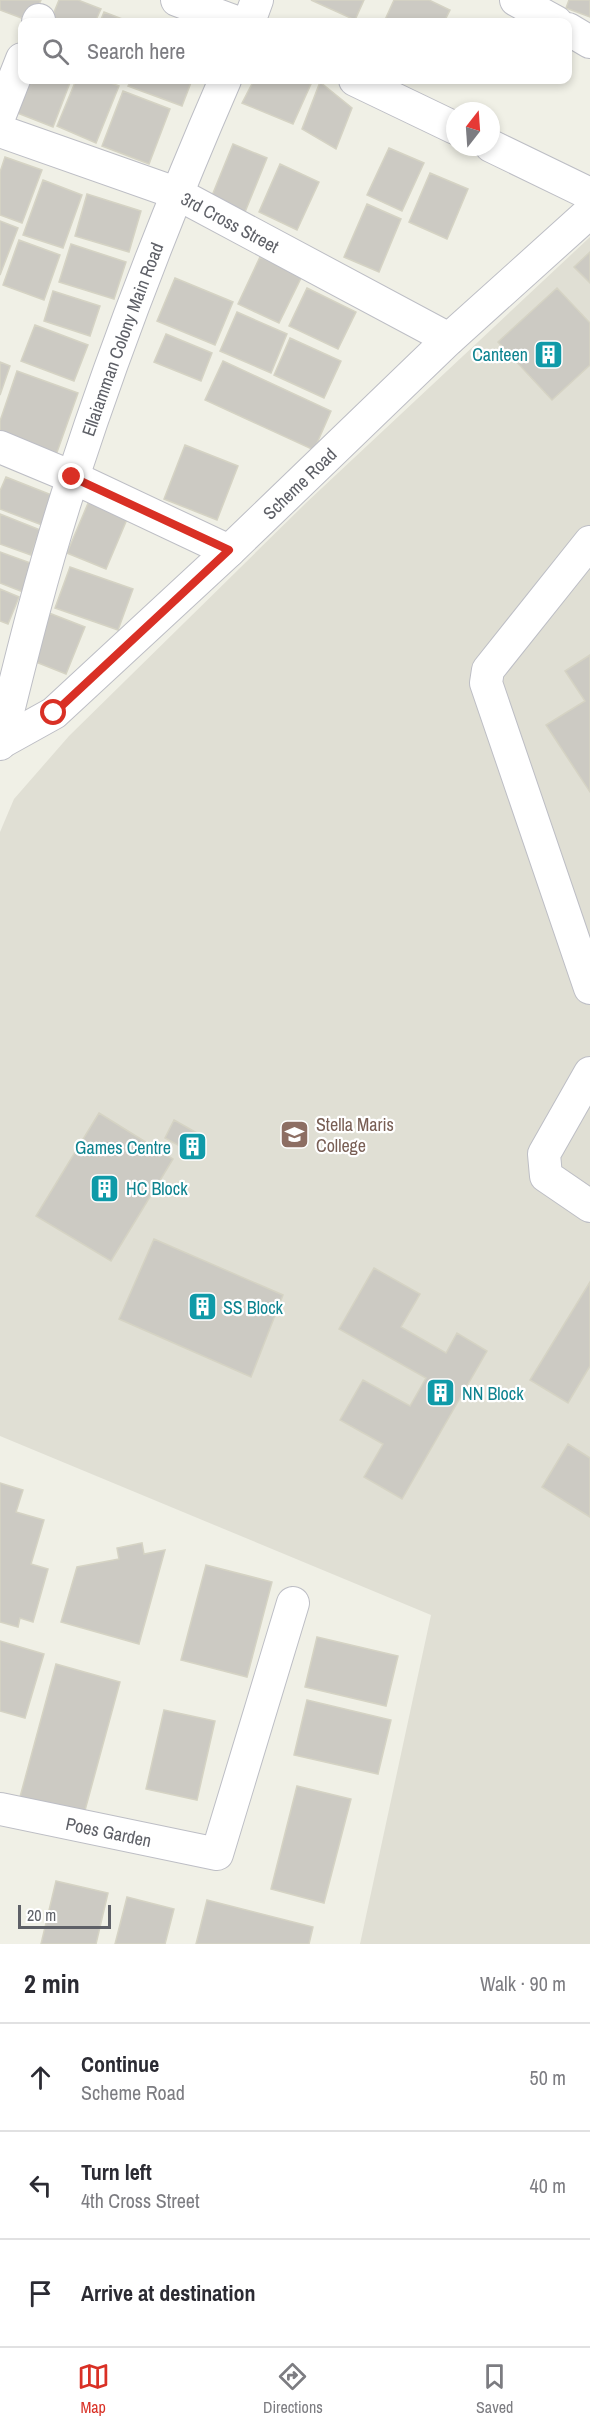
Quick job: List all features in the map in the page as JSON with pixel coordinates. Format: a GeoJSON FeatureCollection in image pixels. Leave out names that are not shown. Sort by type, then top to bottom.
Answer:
{"type":"FeatureCollection","features":[{"type":"Feature","properties":{"kind":"street"},"geometry":{"type":"LineString","coordinates":[[177,0],[225,18]]}},
{"type":"Feature","properties":{"kind":"street"},"geometry":{"type":"LineString","coordinates":[[250,18],[257,0]]}},
{"type":"Feature","properties":{"kind":"street"},"geometry":{"type":"LineString","coordinates":[[516,0],[549,18]]}},
{"type":"Feature","properties":{"kind":"street"},"geometry":{"type":"LineString","coordinates":[[572,32],[590,42]]}},
{"type":"Feature","properties":{"kind":"street"},"geometry":{"type":"LineString","coordinates":[[0,115],[18,69]]}},
{"type":"Feature","properties":{"kind":"street","name":"Ellaiamman Colony Main Road"},"geometry":{"type":"LineString","coordinates":[[0,743],[19,663],[72,477],[176,193],[223,84]]}},
{"type":"Feature","properties":{"kind":"street"},"geometry":{"type":"LineString","coordinates":[[363,84],[446,124]]}},
{"type":"Feature","properties":{"kind":"street","name":"3rd Cross Street"},"geometry":{"type":"LineString","coordinates":[[0,131],[176,193],[449,339]]}},
{"type":"Feature","properties":{"kind":"street"},"geometry":{"type":"LineString","coordinates":[[500,150],[590,194]]}},
{"type":"Feature","properties":{"kind":"street","name":"Scheme Road"},"geometry":{"type":"LineString","coordinates":[[0,743],[54,713],[229,550],[449,339],[590,212]]}},
{"type":"Feature","properties":{"kind":"street"},"geometry":{"type":"LineString","coordinates":[[0,447],[72,477],[229,550]]}},
{"type":"Feature","properties":{"kind":"street"},"geometry":{"type":"LineString","coordinates":[[590,542],[488,670],[486,683],[590,988]]}},
{"type":"Feature","properties":{"kind":"street"},"geometry":{"type":"LineString","coordinates":[[590,1073],[544,1154],[546,1176],[590,1206]]}},
{"type":"Feature","properties":{"kind":"street","name":"Poes Garden"},"geometry":{"type":"LineString","coordinates":[[0,1809],[217,1854],[293,1602]]}},
{"type":"Feature","properties":{"kind":"shaded area","name":"Stella Maris College"},"geometry":{"type":"Polygon","coordinates":[[[590,237],[590,1944],[360,1944],[431,1615],[0,1436],[0,832],[14,799],[69,736],[307,502],[590,237]]]}},
{"type":"Feature","properties":{"kind":"building"},"geometry":{"type":"Polygon","coordinates":[[[0,0],[41,0],[34,18],[21,18],[0,10],[0,0]]]}},
{"type":"Feature","properties":{"kind":"building"},"geometry":{"type":"Polygon","coordinates":[[[59,0],[78,0],[101,9],[97,18],[52,18],[59,0]]]}},
{"type":"Feature","properties":{"kind":"building"},"geometry":{"type":"Polygon","coordinates":[[[311,0],[364,0],[356,18],[351,18],[311,0]]]}},
{"type":"Feature","properties":{"kind":"building"},"geometry":{"type":"Polygon","coordinates":[[[394,0],[429,0],[450,10],[446,18],[386,18],[394,0]]]}},
{"type":"Feature","properties":{"kind":"building"},"geometry":{"type":"Polygon","coordinates":[[[569,0],[590,0],[590,17],[566,8],[569,0]]]}},
{"type":"Feature","properties":{"kind":"building"},"geometry":{"type":"Polygon","coordinates":[[[104,12],[120,18],[102,18],[104,12]]]}},
{"type":"Feature","properties":{"kind":"building"},"geometry":{"type":"Polygon","coordinates":[[[26,84],[69,84],[53,127],[15,112],[26,84]]]}},
{"type":"Feature","properties":{"kind":"building"},"geometry":{"type":"Polygon","coordinates":[[[74,84],[119,86],[96,143],[57,126],[74,84]]]}},
{"type":"Feature","properties":{"kind":"building"},"geometry":{"type":"Polygon","coordinates":[[[129,84],[190,84],[182,106],[128,86],[129,84]]]}},
{"type":"Feature","properties":{"kind":"building"},"geometry":{"type":"Polygon","coordinates":[[[252,84],[311,84],[293,124],[242,103],[252,84]]]}},
{"type":"Feature","properties":{"kind":"building"},"geometry":{"type":"Polygon","coordinates":[[[319,84],[322,84],[352,108],[336,149],[302,129],[319,84]]]}},
{"type":"Feature","properties":{"kind":"building"},"geometry":{"type":"Polygon","coordinates":[[[123,91],[170,109],[149,164],[102,146],[123,91]]]}},
{"type":"Feature","properties":{"kind":"building"},"geometry":{"type":"Polygon","coordinates":[[[233,144],[267,158],[245,212],[211,198],[233,144]]]}},
{"type":"Feature","properties":{"kind":"building"},"geometry":{"type":"Polygon","coordinates":[[[389,148],[424,163],[402,211],[367,195],[389,148]]]}},
{"type":"Feature","properties":{"kind":"building"},"geometry":{"type":"Polygon","coordinates":[[[5,157],[42,170],[22,223],[0,215],[0,172],[5,157]]]}},
{"type":"Feature","properties":{"kind":"building"},"geometry":{"type":"Polygon","coordinates":[[[280,164],[319,182],[297,230],[259,212],[280,164]]]}},
{"type":"Feature","properties":{"kind":"building"},"geometry":{"type":"Polygon","coordinates":[[[430,173],[468,189],[447,239],[409,222],[430,173]]]}},
{"type":"Feature","properties":{"kind":"building"},"geometry":{"type":"Polygon","coordinates":[[[43,180],[82,195],[63,248],[23,235],[43,180]]]}},
{"type":"Feature","properties":{"kind":"building"},"geometry":{"type":"Polygon","coordinates":[[[87,194],[141,211],[129,252],[75,236],[87,194]]]}},
{"type":"Feature","properties":{"kind":"building"},"geometry":{"type":"Polygon","coordinates":[[[367,204],[401,219],[379,272],[344,257],[367,204]]]}},
{"type":"Feature","properties":{"kind":"building"},"geometry":{"type":"Polygon","coordinates":[[[0,221],[18,228],[0,275],[0,221]]]}},
{"type":"Feature","properties":{"kind":"building"},"geometry":{"type":"Polygon","coordinates":[[[19,240],[60,255],[44,300],[3,285],[19,240]]]}},
{"type":"Feature","properties":{"kind":"building"},"geometry":{"type":"Polygon","coordinates":[[[71,244],[126,262],[114,299],[59,282],[71,244]]]}},
{"type":"Feature","properties":{"kind":"building"},"geometry":{"type":"Polygon","coordinates":[[[590,252],[590,283],[574,267],[590,252]]]}},
{"type":"Feature","properties":{"kind":"building"},"geometry":{"type":"Polygon","coordinates":[[[260,257],[302,276],[279,323],[238,304],[260,257]]]}},
{"type":"Feature","properties":{"kind":"building"},"geometry":{"type":"Polygon","coordinates":[[[175,278],[233,302],[215,345],[157,321],[175,278]]]}},
{"type":"Feature","properties":{"kind":"building"},"geometry":{"type":"Polygon","coordinates":[[[307,288],[356,312],[338,349],[289,326],[307,288]]]}},
{"type":"Feature","properties":{"kind":"building","name":"Canteen"},"geometry":{"type":"Polygon","coordinates":[[[557,288],[590,323],[590,365],[552,400],[498,342],[557,288]]]}},
{"type":"Feature","properties":{"kind":"building"},"geometry":{"type":"Polygon","coordinates":[[[53,291],[100,306],[90,336],[44,321],[53,291]]]}},
{"type":"Feature","properties":{"kind":"building"},"geometry":{"type":"Polygon","coordinates":[[[237,312],[287,334],[271,373],[220,351],[237,312]]]}},
{"type":"Feature","properties":{"kind":"building"},"geometry":{"type":"Polygon","coordinates":[[[35,325],[88,345],[74,381],[21,361],[35,325]]]}},
{"type":"Feature","properties":{"kind":"building"},"geometry":{"type":"Polygon","coordinates":[[[166,334],[212,353],[201,381],[154,362],[166,334]]]}},
{"type":"Feature","properties":{"kind":"building"},"geometry":{"type":"Polygon","coordinates":[[[290,338],[341,361],[324,398],[274,375],[290,338]]]}},
{"type":"Feature","properties":{"kind":"building"},"geometry":{"type":"Polygon","coordinates":[[[223,361],[331,411],[314,450],[205,400],[223,361]]]}},
{"type":"Feature","properties":{"kind":"building"},"geometry":{"type":"Polygon","coordinates":[[[0,362],[10,366],[0,395],[0,362]]]}},
{"type":"Feature","properties":{"kind":"building"},"geometry":{"type":"Polygon","coordinates":[[[17,371],[78,393],[56,455],[0,436],[0,421],[17,371]]]}},
{"type":"Feature","properties":{"kind":"building"},"geometry":{"type":"Polygon","coordinates":[[[185,445],[238,466],[217,520],[164,499],[185,445]]]}},
{"type":"Feature","properties":{"kind":"building"},"geometry":{"type":"Polygon","coordinates":[[[6,477],[54,496],[42,525],[0,509],[0,491],[6,477]]]}},
{"type":"Feature","properties":{"kind":"building"},"geometry":{"type":"Polygon","coordinates":[[[89,501],[128,517],[106,569],[67,553],[89,501]]]}},
{"type":"Feature","properties":{"kind":"building"},"geometry":{"type":"Polygon","coordinates":[[[0,514],[40,530],[31,555],[0,544],[0,514]]]}},
{"type":"Feature","properties":{"kind":"building"},"geometry":{"type":"Polygon","coordinates":[[[0,552],[33,564],[23,592],[0,583],[0,552]]]}},
{"type":"Feature","properties":{"kind":"building"},"geometry":{"type":"Polygon","coordinates":[[[70,567],[133,589],[118,630],[55,608],[70,567]]]}},
{"type":"Feature","properties":{"kind":"building"},"geometry":{"type":"Polygon","coordinates":[[[0,589],[19,597],[8,624],[0,621],[0,589]]]}},
{"type":"Feature","properties":{"kind":"building"},"geometry":{"type":"Polygon","coordinates":[[[49,613],[85,627],[66,674],[31,660],[49,613]]]}},
{"type":"Feature","properties":{"kind":"building"},"geometry":{"type":"Polygon","coordinates":[[[590,655],[590,792],[546,725],[585,701],[565,671],[590,655]]]}},
{"type":"Feature","properties":{"kind":"building","name":"HC Block"},"geometry":{"type":"Polygon","coordinates":[[[99,1113],[173,1159],[111,1261],[36,1216],[99,1113]]]}},
{"type":"Feature","properties":{"kind":"building","name":"Games Centre"},"geometry":{"type":"Polygon","coordinates":[[[174,1120],[206,1138],[198,1156],[165,1138],[174,1120]]]}},
{"type":"Feature","properties":{"kind":"building","name":"SS Block"},"geometry":{"type":"Polygon","coordinates":[[[154,1239],[283,1295],[251,1377],[119,1319],[154,1239]]]}},
{"type":"Feature","properties":{"kind":"building","name":"NN Block"},"geometry":{"type":"Polygon","coordinates":[[[374,1268],[420,1294],[401,1327],[446,1353],[457,1333],[487,1351],[402,1499],[364,1477],[383,1444],[340,1420],[363,1380],[410,1406],[426,1378],[339,1329],[374,1268]]]}},
{"type":"Feature","properties":{"kind":"building"},"geometry":{"type":"Polygon","coordinates":[[[590,1282],[590,1366],[568,1403],[530,1380],[590,1282]]]}},
{"type":"Feature","properties":{"kind":"building"},"geometry":{"type":"Polygon","coordinates":[[[568,1444],[590,1458],[590,1517],[542,1487],[568,1444]]]}},
{"type":"Feature","properties":{"kind":"building"},"geometry":{"type":"Polygon","coordinates":[[[0,1483],[23,1490],[16,1512],[44,1520],[31,1564],[48,1569],[33,1622],[20,1618],[18,1627],[0,1622],[0,1483]]]}},
{"type":"Feature","properties":{"kind":"building"},"geometry":{"type":"Polygon","coordinates":[[[142,1543],[144,1554],[165,1550],[139,1644],[61,1622],[77,1567],[119,1559],[117,1548],[142,1543]]]}},
{"type":"Feature","properties":{"kind":"building"},"geometry":{"type":"Polygon","coordinates":[[[206,1565],[272,1582],[247,1677],[181,1660],[206,1565]]]}},
{"type":"Feature","properties":{"kind":"building"},"geometry":{"type":"Polygon","coordinates":[[[317,1637],[398,1656],[386,1706],[305,1687],[317,1637]]]}},
{"type":"Feature","properties":{"kind":"building"},"geometry":{"type":"Polygon","coordinates":[[[0,1641],[44,1654],[25,1718],[0,1711],[0,1641]]]}},
{"type":"Feature","properties":{"kind":"building"},"geometry":{"type":"Polygon","coordinates":[[[56,1664],[120,1682],[84,1814],[20,1797],[56,1664]]]}},
{"type":"Feature","properties":{"kind":"building"},"geometry":{"type":"Polygon","coordinates":[[[307,1700],[391,1720],[378,1774],[294,1755],[307,1700]]]}},
{"type":"Feature","properties":{"kind":"building"},"geometry":{"type":"Polygon","coordinates":[[[164,1710],[215,1721],[197,1800],[146,1789],[164,1710]]]}},
{"type":"Feature","properties":{"kind":"building"},"geometry":{"type":"Polygon","coordinates":[[[297,1786],[351,1799],[324,1903],[271,1889],[297,1786]]]}},
{"type":"Feature","properties":{"kind":"building"},"geometry":{"type":"Polygon","coordinates":[[[56,1881],[108,1893],[96,1944],[41,1944],[56,1881]]]}},
{"type":"Feature","properties":{"kind":"building"},"geometry":{"type":"Polygon","coordinates":[[[127,1897],[174,1909],[165,1944],[115,1944],[127,1897]]]}},
{"type":"Feature","properties":{"kind":"building"},"geometry":{"type":"Polygon","coordinates":[[[207,1900],[313,1927],[309,1944],[196,1944],[207,1900]]]}},
{"type":"Feature","properties":{"kind":"place","name":"Canteen"},"geometry":{"type":"Point","coordinates":[549,354]}},
{"type":"Feature","properties":{"kind":"place","name":"Stella Maris College"},"geometry":{"type":"Point","coordinates":[295,1134]}},
{"type":"Feature","properties":{"kind":"place","name":"Games Centre"},"geometry":{"type":"Point","coordinates":[192,1147]}},
{"type":"Feature","properties":{"kind":"place","name":"HC Block"},"geometry":{"type":"Point","coordinates":[105,1188]}},
{"type":"Feature","properties":{"kind":"place","name":"SS Block"},"geometry":{"type":"Point","coordinates":[202,1307]}},
{"type":"Feature","properties":{"kind":"place","name":"NN Block"},"geometry":{"type":"Point","coordinates":[441,1393]}},
{"type":"Feature","properties":{"kind":"route"},"geometry":{"type":"LineString","coordinates":[[54,713],[229,550],[72,477]]}}]}
